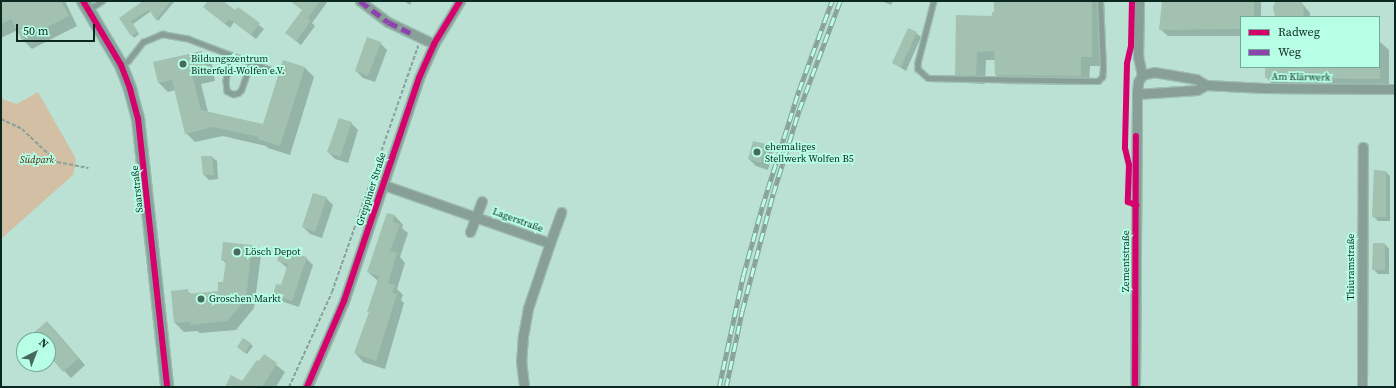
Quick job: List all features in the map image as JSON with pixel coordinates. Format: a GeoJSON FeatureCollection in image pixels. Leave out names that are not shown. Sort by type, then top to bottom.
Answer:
{"type":"FeatureCollection","features":[{"type":"Feature","properties":{"kind":"street"},"geometry":{"type":"LineString","coordinates":[[360,1],[388,22],[434,44]]}},
{"type":"Feature","properties":{"kind":"street","name":"Greppiner Straße"},"geometry":{"type":"LineString","coordinates":[[307,387],[344,301],[384,185],[410,103],[434,44],[460,1]]}},
{"type":"Feature","properties":{"kind":"street"},"geometry":{"type":"LineString","coordinates":[[1139,1],[1138,56],[1142,75]]}},
{"type":"Feature","properties":{"kind":"street","name":"Saarstraße"},"geometry":{"type":"LineString","coordinates":[[85,6],[120,66],[130,89],[138,118],[167,387]]}},
{"type":"Feature","properties":{"kind":"street","name":"Am Klärwerk"},"geometry":{"type":"LineString","coordinates":[[1142,75],[1154,72],[1196,79],[1206,85],[1264,88],[1395,89]]}},
{"type":"Feature","properties":{"kind":"street","name":"Zementstraße"},"geometry":{"type":"LineString","coordinates":[[1135,387],[1137,94],[1138,82],[1142,75]]}},
{"type":"Feature","properties":{"kind":"street","name":"Am Klärwerk"},"geometry":{"type":"LineString","coordinates":[[1137,94],[1197,90],[1206,85]]}},
{"type":"Feature","properties":{"kind":"street","name":"Thiuramstraße"},"geometry":{"type":"LineString","coordinates":[[1362,387],[1363,147]]}},
{"type":"Feature","properties":{"kind":"street","name":"Lagerstraße"},"geometry":{"type":"LineString","coordinates":[[384,185],[550,243],[528,308],[523,335],[521,361],[524,387]]}},
{"type":"Feature","properties":{"kind":"street"},"geometry":{"type":"LineString","coordinates":[[470,232],[482,201]]}},
{"type":"Feature","properties":{"kind":"street"},"geometry":{"type":"LineString","coordinates":[[550,243],[561,212]]}},
{"type":"Feature","properties":{"kind":"lane"},"geometry":{"type":"LineString","coordinates":[[85,6],[102,1]]}},
{"type":"Feature","properties":{"kind":"lane"},"geometry":{"type":"LineString","coordinates":[[934,1],[918,63],[918,69],[928,78],[1098,81],[1102,77],[1103,69],[1100,1]]}},
{"type":"Feature","properties":{"kind":"lane"},"geometry":{"type":"LineString","coordinates":[[120,66],[128,61],[143,42],[162,34],[189,40],[231,54],[271,70]]}},
{"type":"Feature","properties":{"kind":"lane"},"geometry":{"type":"LineString","coordinates":[[231,54],[226,81],[227,90],[232,94],[238,93],[242,90],[251,62]]}},
{"type":"Feature","properties":{"kind":"path"},"geometry":{"type":"LineString","coordinates":[[290,387],[332,292],[421,37]]}},
{"type":"Feature","properties":{"kind":"path"},"geometry":{"type":"LineString","coordinates":[[1,119],[22,129],[57,162],[88,168]]}},
{"type":"Feature","properties":{"kind":"green space","name":"Südpark"},"geometry":{"type":"Polygon","coordinates":[[[38,92],[76,159],[73,175],[1,239],[1,96],[4,100],[17,104],[38,92]]]}},
{"type":"Feature","properties":{"kind":"building"},"geometry":{"type":"Polygon","coordinates":[[[1,1],[61,1],[69,16],[22,40],[11,19],[1,24],[1,1]]]}},
{"type":"Feature","properties":{"kind":"building"},"geometry":{"type":"Polygon","coordinates":[[[143,1],[171,1],[156,20],[149,10],[131,21],[138,32],[131,36],[119,18],[143,1]]]}},
{"type":"Feature","properties":{"kind":"building"},"geometry":{"type":"Polygon","coordinates":[[[208,1],[223,1],[235,10],[238,7],[260,23],[251,35],[229,19],[225,24],[203,7],[208,1]]]}},
{"type":"Feature","properties":{"kind":"building"},"geometry":{"type":"Polygon","coordinates":[[[290,1],[320,1],[308,18],[311,21],[296,41],[285,33],[302,10],[290,1]]]}},
{"type":"Feature","properties":{"kind":"building"},"geometry":{"type":"Polygon","coordinates":[[[994,1],[1092,1],[1092,57],[1081,57],[1081,76],[995,75],[994,51],[977,52],[976,75],[955,75],[956,15],[992,16],[992,12],[994,12],[994,1]]]}},
{"type":"Feature","properties":{"kind":"building"},"geometry":{"type":"Polygon","coordinates":[[[1162,1],[1254,1],[1254,16],[1240,16],[1240,29],[1159,30],[1162,1]]]}},
{"type":"Feature","properties":{"kind":"building"},"geometry":{"type":"Polygon","coordinates":[[[1276,1],[1302,1],[1304,10],[1303,16],[1275,16],[1273,7],[1276,1]]]}},
{"type":"Feature","properties":{"kind":"building"},"geometry":{"type":"Polygon","coordinates":[[[908,28],[917,32],[901,67],[892,63],[908,28]]]}},
{"type":"Feature","properties":{"kind":"building"},"geometry":{"type":"Polygon","coordinates":[[[367,37],[381,42],[368,76],[355,71],[367,37]]]}},
{"type":"Feature","properties":{"kind":"building"},"geometry":{"type":"Polygon","coordinates":[[[202,51],[207,72],[192,75],[201,110],[263,124],[283,60],[305,67],[280,146],[258,139],[259,137],[213,127],[185,134],[172,80],[158,83],[153,62],[202,51]]]}},
{"type":"Feature","properties":{"kind":"building"},"geometry":{"type":"Polygon","coordinates":[[[1265,68],[1380,68],[1380,79],[1265,78],[1265,68]]]}},
{"type":"Feature","properties":{"kind":"building"},"geometry":{"type":"Polygon","coordinates":[[[339,118],[352,122],[340,157],[327,152],[339,118]]]}},
{"type":"Feature","properties":{"kind":"building","name":"ehemaliges Stellwerk Wolfen B5"},"geometry":{"type":"Polygon","coordinates":[[[753,141],[766,144],[761,163],[748,159],[753,141]]]}},
{"type":"Feature","properties":{"kind":"building"},"geometry":{"type":"Polygon","coordinates":[[[201,156],[212,156],[214,175],[203,175],[201,156]]]}},
{"type":"Feature","properties":{"kind":"building"},"geometry":{"type":"Polygon","coordinates":[[[1374,170],[1386,171],[1386,217],[1372,217],[1374,170]]]}},
{"type":"Feature","properties":{"kind":"building"},"geometry":{"type":"Polygon","coordinates":[[[313,193],[327,197],[315,232],[302,227],[313,193]]]}},
{"type":"Feature","properties":{"kind":"building"},"geometry":{"type":"Polygon","coordinates":[[[387,213],[395,215],[393,222],[400,224],[390,251],[397,253],[388,283],[395,285],[392,293],[397,294],[376,361],[354,353],[369,312],[367,312],[379,276],[367,272],[387,213]]]}},
{"type":"Feature","properties":{"kind":"building"},"geometry":{"type":"Polygon","coordinates":[[[223,242],[252,245],[246,299],[227,321],[190,325],[190,322],[174,323],[171,291],[188,289],[188,294],[218,291],[218,282],[223,282],[226,261],[221,260],[223,242]]]}},
{"type":"Feature","properties":{"kind":"building"},"geometry":{"type":"Polygon","coordinates":[[[1373,243],[1385,243],[1385,270],[1372,270],[1373,243]]]}},
{"type":"Feature","properties":{"kind":"building"},"geometry":{"type":"Polygon","coordinates":[[[280,249],[307,257],[292,301],[273,295],[276,284],[281,285],[288,264],[277,261],[280,249]]]}},
{"type":"Feature","properties":{"kind":"building"},"geometry":{"type":"Polygon","coordinates":[[[47,321],[79,358],[63,372],[56,364],[56,332],[34,332],[47,321]]]}},
{"type":"Feature","properties":{"kind":"building"},"geometry":{"type":"Polygon","coordinates":[[[243,338],[251,343],[245,353],[237,347],[243,338]]]}},
{"type":"Feature","properties":{"kind":"building"},"geometry":{"type":"Polygon","coordinates":[[[264,354],[277,363],[262,387],[225,387],[231,375],[242,381],[257,360],[259,361],[264,354]]]}},
{"type":"Feature","properties":{"kind":"railway"},"geometry":{"type":"LineString","coordinates":[[719,387],[743,276],[762,207],[799,90],[832,1]]}},
{"type":"Feature","properties":{"kind":"railway"},"geometry":{"type":"LineString","coordinates":[[726,387],[742,311],[773,194],[799,110],[840,1]]}},
{"type":"Feature","properties":{"kind":"marked path"},"geometry":{"type":"LineString","coordinates":[[360,1],[388,22],[413,34]]}},
{"type":"Feature","properties":{"kind":"cycle path"},"geometry":{"type":"LineString","coordinates":[[83,1],[121,65],[130,89],[138,118],[167,387]]}},
{"type":"Feature","properties":{"kind":"cycle path"},"geometry":{"type":"LineString","coordinates":[[307,387],[344,301],[419,78],[434,44],[460,1]]}},
{"type":"Feature","properties":{"kind":"cycle path"},"geometry":{"type":"LineString","coordinates":[[1132,1],[1131,46],[1127,64],[1125,148],[1129,165],[1128,202],[1136,205]]}},
{"type":"Feature","properties":{"kind":"cycle path"},"geometry":{"type":"LineString","coordinates":[[1135,387],[1136,136]]}},
{"type":"Feature","properties":{"kind":"place","name":"Bildungszentrum Bitterfeld-Wolfen e.V."},"geometry":{"type":"Point","coordinates":[183,64]}},
{"type":"Feature","properties":{"kind":"place","name":"ehemaliges Stellwerk Wolfen B5"},"geometry":{"type":"Point","coordinates":[757,152]}},
{"type":"Feature","properties":{"kind":"place","name":"Lösch Depot"},"geometry":{"type":"Point","coordinates":[237,252]}},
{"type":"Feature","properties":{"kind":"place","name":"Groschen Markt"},"geometry":{"type":"Point","coordinates":[201,299]}}]}
